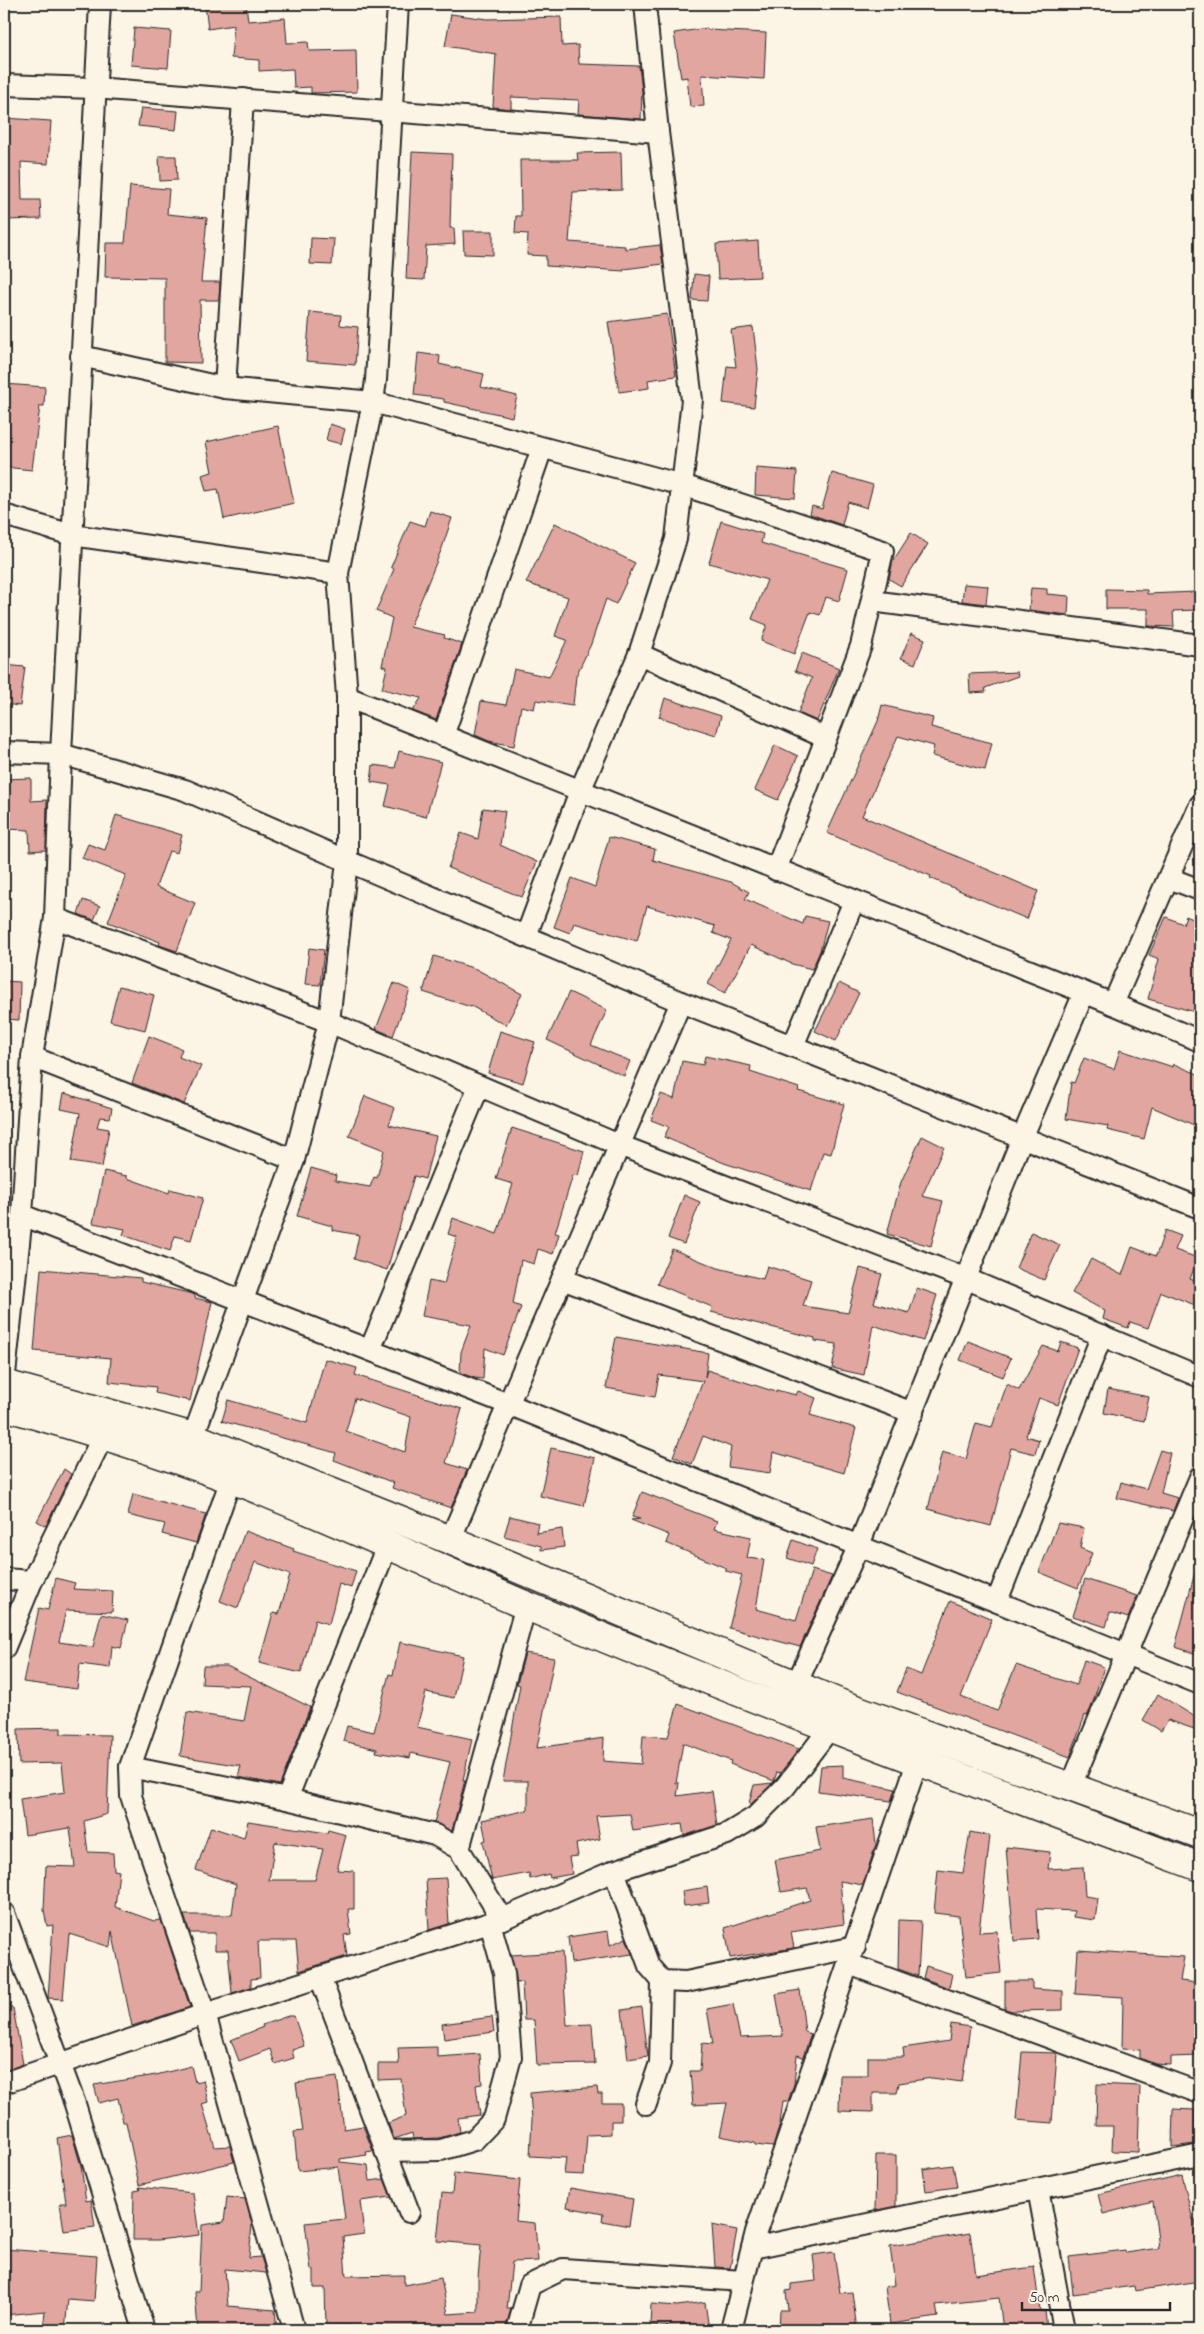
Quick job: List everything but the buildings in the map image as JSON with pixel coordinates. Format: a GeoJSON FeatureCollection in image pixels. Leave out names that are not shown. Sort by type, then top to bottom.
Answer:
{"type":"FeatureCollection","features":[{"type":"Feature","properties":{"kind":"main road"},"geometry":{"type":"LineString","coordinates":[[4,1384],[194,1436],[450,1540],[796,1685],[927,1735],[1200,1834]]}},
{"type":"Feature","properties":{"kind":"main road"},"geometry":{"type":"LineString","coordinates":[[4,1406],[104,1434],[231,1479],[388,1544],[526,1605],[830,1728],[1200,1867]]}},
{"type":"Feature","properties":{"kind":"street"},"geometry":{"type":"LineString","coordinates":[[4,1384],[22,1215],[32,1057],[55,918],[61,754],[94,88],[100,4]]}},
{"type":"Feature","properties":{"kind":"street"},"geometry":{"type":"LineString","coordinates":[[194,1436],[294,1160],[330,1022],[347,861],[346,697],[338,573],[373,402],[398,4]]}},
{"type":"Feature","properties":{"kind":"street"},"geometry":{"type":"LineString","coordinates":[[526,936],[580,791],[639,654],[676,539],[692,400],[658,132],[645,4]]}},
{"type":"Feature","properties":{"kind":"street"},"geometry":{"type":"LineString","coordinates":[[4,85],[94,88],[658,132]]}},
{"type":"Feature","properties":{"kind":"street"},"geometry":{"type":"LineString","coordinates":[[225,388],[243,99]]}},
{"type":"Feature","properties":{"kind":"street"},"geometry":{"type":"LineString","coordinates":[[81,356],[225,388],[373,402],[682,485],[883,551],[861,646],[776,870]]}},
{"type":"Feature","properties":{"kind":"street"},"geometry":{"type":"LineString","coordinates":[[443,736],[542,448]]}},
{"type":"Feature","properties":{"kind":"street"},"geometry":{"type":"LineString","coordinates":[[4,515],[72,536],[338,573]]}},
{"type":"Feature","properties":{"kind":"street"},"geometry":{"type":"LineString","coordinates":[[872,601],[1200,645]]}},
{"type":"Feature","properties":{"kind":"street"},"geometry":{"type":"LineString","coordinates":[[639,654],[826,738]]}},
{"type":"Feature","properties":{"kind":"street"},"geometry":{"type":"LineString","coordinates":[[346,697],[1113,1004],[1200,1041]]}},
{"type":"Feature","properties":{"kind":"street"},"geometry":{"type":"LineString","coordinates":[[4,752],[61,754],[185,790],[347,861],[681,1002],[1200,1208]]}},
{"type":"Feature","properties":{"kind":"street"},"geometry":{"type":"LineString","coordinates":[[1113,1004],[1200,805]]}},
{"type":"Feature","properties":{"kind":"street"},"geometry":{"type":"LineString","coordinates":[[1169,878],[1200,890]]}},
{"type":"Feature","properties":{"kind":"street"},"geometry":{"type":"LineString","coordinates":[[793,1046],[854,901]]}},
{"type":"Feature","properties":{"kind":"street"},"geometry":{"type":"LineString","coordinates":[[55,918],[330,1022],[619,1145],[967,1279],[1200,1377]]}},
{"type":"Feature","properties":{"kind":"street"},"geometry":{"type":"LineString","coordinates":[[796,1685],[859,1545],[1022,1138],[1084,993]]}},
{"type":"Feature","properties":{"kind":"street"},"geometry":{"type":"LineString","coordinates":[[450,1540],[681,1002]]}},
{"type":"Feature","properties":{"kind":"street"},"geometry":{"type":"LineString","coordinates":[[32,1057],[294,1160]]}},
{"type":"Feature","properties":{"kind":"street"},"geometry":{"type":"LineString","coordinates":[[370,1350],[479,1086]]}},
{"type":"Feature","properties":{"kind":"street"},"geometry":{"type":"LineString","coordinates":[[22,1215],[508,1404],[1200,1684]]}},
{"type":"Feature","properties":{"kind":"street"},"geometry":{"type":"LineString","coordinates":[[562,1278],[913,1413]]}},
{"type":"Feature","properties":{"kind":"street"},"geometry":{"type":"LineString","coordinates":[[997,1601],[1102,1335]]}},
{"type":"Feature","properties":{"kind":"street"},"geometry":{"type":"LineString","coordinates":[[4,1649],[32,1581],[104,1434]]}},
{"type":"Feature","properties":{"kind":"street"},"geometry":{"type":"LineString","coordinates":[[1071,1786],[1128,1654],[1193,1513],[1200,1478]]}},
{"type":"Feature","properties":{"kind":"street"},"geometry":{"type":"LineString","coordinates":[[231,1479],[130,1767],[131,1796],[205,2014],[294,2330]]}},
{"type":"Feature","properties":{"kind":"street"},"geometry":{"type":"LineString","coordinates":[[287,1799],[388,1544]]}},
{"type":"Feature","properties":{"kind":"street"},"geometry":{"type":"LineString","coordinates":[[4,1579],[32,1581]]}},
{"type":"Feature","properties":{"kind":"street"},"geometry":{"type":"LineString","coordinates":[[459,1849],[526,1605]]}},
{"type":"Feature","properties":{"kind":"street"},"geometry":{"type":"LineString","coordinates":[[4,2083],[205,2014],[496,1921],[614,1871],[727,1834],[755,1817],[785,1787],[830,1728]]}},
{"type":"Feature","properties":{"kind":"street"},"geometry":{"type":"LineString","coordinates":[[731,2330],[752,2248],[927,1735]]}},
{"type":"Feature","properties":{"kind":"street"},"geometry":{"type":"LineString","coordinates":[[130,1767],[287,1799],[436,1835],[459,1849],[496,1921],[504,1973],[510,2057],[494,2119],[474,2140],[442,2150],[386,2151]]}},
{"type":"Feature","properties":{"kind":"street"},"geometry":{"type":"LineString","coordinates":[[614,1871],[649,1966],[662,1981],[660,2063],[646,2104]]}},
{"type":"Feature","properties":{"kind":"street"},"geometry":{"type":"LineString","coordinates":[[4,1913],[76,2104],[144,2330]]}},
{"type":"Feature","properties":{"kind":"street"},"geometry":{"type":"LineString","coordinates":[[662,1981],[686,1982],[852,1955],[1200,2093]]}},
{"type":"Feature","properties":{"kind":"street"},"geometry":{"type":"LineString","coordinates":[[320,1977],[409,2212]]}},
{"type":"Feature","properties":{"kind":"street"},"geometry":{"type":"LineString","coordinates":[[752,2248],[1200,2155]]}},
{"type":"Feature","properties":{"kind":"street"},"geometry":{"type":"LineString","coordinates":[[1038,2189],[1064,2330]]}},
{"type":"Feature","properties":{"kind":"street"},"geometry":{"type":"LineString","coordinates":[[516,2330],[530,2285],[563,2269],[743,2281]]}}]}
